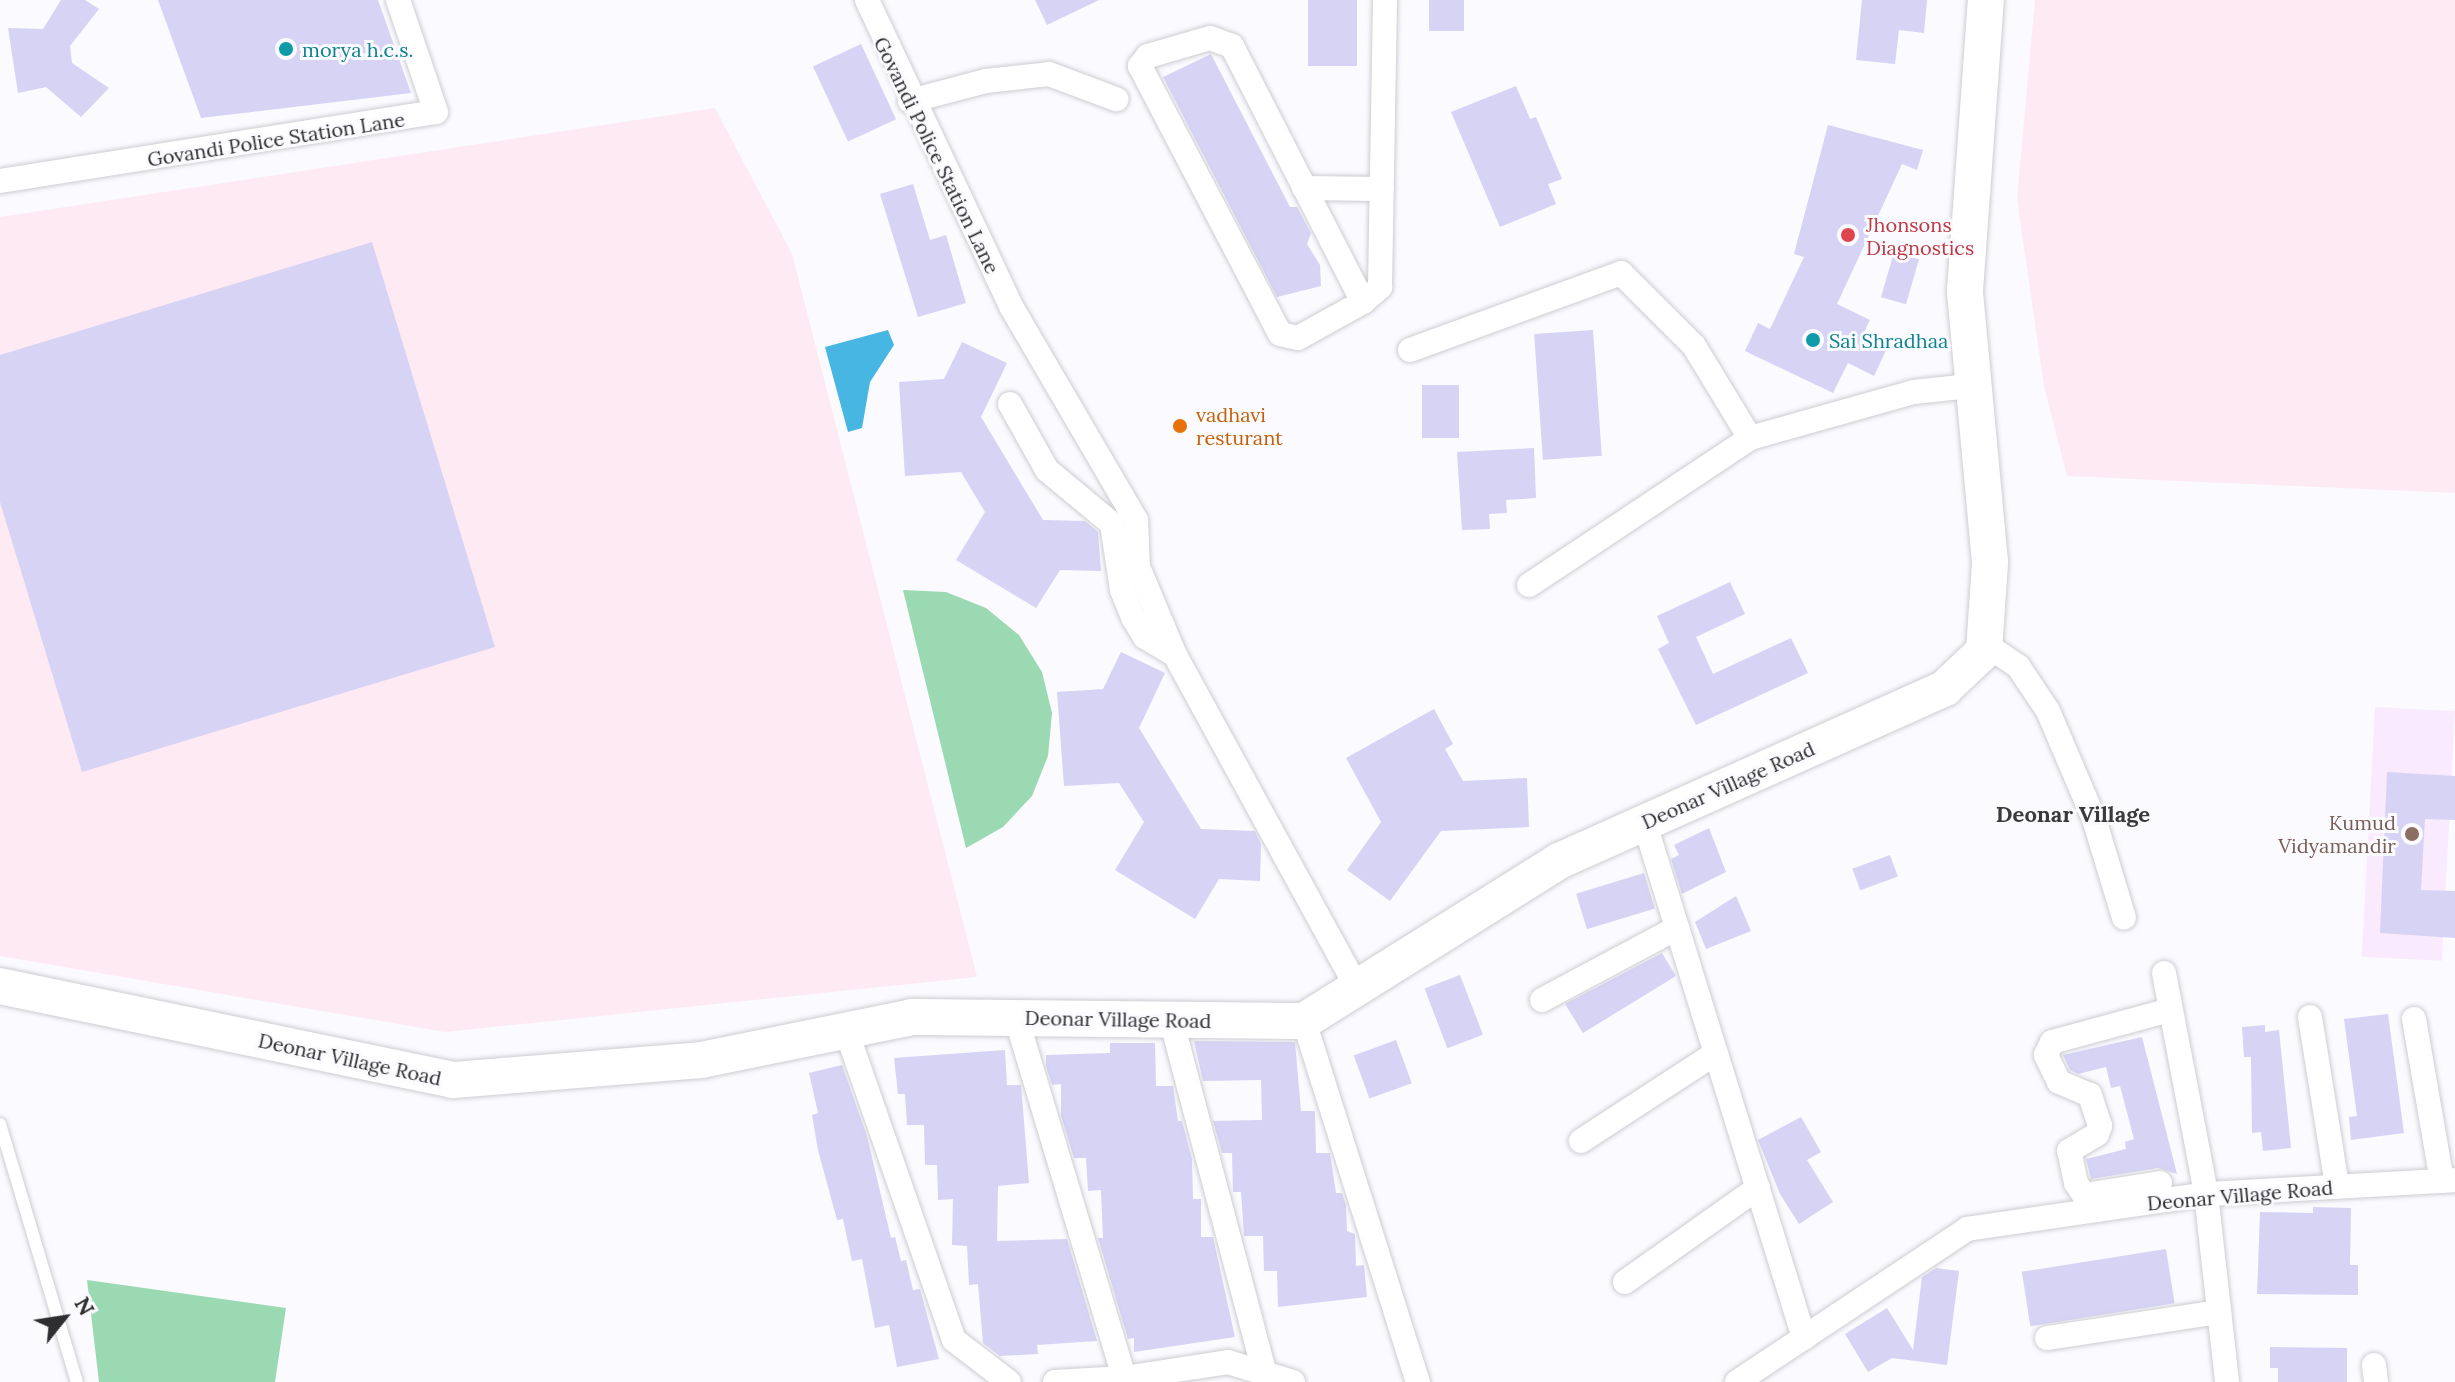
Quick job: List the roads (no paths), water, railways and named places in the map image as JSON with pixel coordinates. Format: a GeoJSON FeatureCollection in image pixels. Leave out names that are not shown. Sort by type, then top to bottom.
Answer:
{"type":"FeatureCollection","features":[{"type":"Feature","properties":{"kind":"main road"},"geometry":{"type":"LineString","coordinates":[[1985,644],[1990,562],[1970,386],[1965,291],[1986,0]]}},
{"type":"Feature","properties":{"kind":"main road","name":"Deonar Village Road"},"geometry":{"type":"LineString","coordinates":[[0,986],[453,1080],[701,1060],[912,1017],[1304,1021],[1559,861],[1945,688],[1985,644]]}},
{"type":"Feature","properties":{"kind":"street","name":"Govandi Police Station Lane"},"geometry":{"type":"LineString","coordinates":[[0,181],[436,112],[398,0]]}},
{"type":"Feature","properties":{"kind":"street","name":"Govandi Police Station Lane"},"geometry":{"type":"LineString","coordinates":[[867,0],[910,101],[1012,308],[1136,520],[1138,567],[1175,655],[1357,987]]}},
{"type":"Feature","properties":{"kind":"street"},"geometry":{"type":"LineString","coordinates":[[1363,302],[1232,46],[1210,38],[1148,56],[1140,66],[1280,334],[1298,338],[1363,302],[1380,287],[1385,0]]}},
{"type":"Feature","properties":{"kind":"street"},"geometry":{"type":"LineString","coordinates":[[910,101],[986,81],[1049,74],[1116,99]]}},
{"type":"Feature","properties":{"kind":"street"},"geometry":{"type":"LineString","coordinates":[[1304,188],[1382,189]]}},
{"type":"Feature","properties":{"kind":"street"},"geometry":{"type":"LineString","coordinates":[[1410,350],[1621,273],[1694,346],[1750,438]]}},
{"type":"Feature","properties":{"kind":"street"},"geometry":{"type":"LineString","coordinates":[[1529,585],[1750,438],[1813,425],[1914,392],[1970,386]]}},
{"type":"Feature","properties":{"kind":"street"},"geometry":{"type":"LineString","coordinates":[[1010,404],[1047,470],[1112,524],[1122,590],[1134,619],[1145,637],[1175,655]]}},
{"type":"Feature","properties":{"kind":"street"},"geometry":{"type":"LineString","coordinates":[[1985,644],[2018,666],[2048,711],[2094,819],[2124,918]]}},
{"type":"Feature","properties":{"kind":"street"},"geometry":{"type":"LineString","coordinates":[[1644,821],[1804,1338]]}},
{"type":"Feature","properties":{"kind":"street"},"geometry":{"type":"LineString","coordinates":[[1542,1000],[1677,928]]}},
{"type":"Feature","properties":{"kind":"street"},"geometry":{"type":"LineString","coordinates":[[2164,973],[2206,1194],[2227,1382]]}},
{"type":"Feature","properties":{"kind":"street"},"geometry":{"type":"LineString","coordinates":[[2160,1183],[2084,1195],[2069,1151],[2097,1134],[2100,1126],[2090,1095],[2059,1082],[2046,1055],[2052,1042],[2170,1010]]}},
{"type":"Feature","properties":{"kind":"street"},"geometry":{"type":"LineString","coordinates":[[1016,1017],[1124,1378]]}},
{"type":"Feature","properties":{"kind":"street"},"geometry":{"type":"LineString","coordinates":[[2310,1017],[2337,1186]]}},
{"type":"Feature","properties":{"kind":"street"},"geometry":{"type":"LineString","coordinates":[[1171,1019],[1264,1371]]}},
{"type":"Feature","properties":{"kind":"street"},"geometry":{"type":"LineString","coordinates":[[2414,1019],[2448,1180]]}},
{"type":"Feature","properties":{"kind":"street"},"geometry":{"type":"LineString","coordinates":[[1304,1021],[1418,1382]]}},
{"type":"Feature","properties":{"kind":"street"},"geometry":{"type":"LineString","coordinates":[[846,1030],[954,1340],[1009,1382]]}},
{"type":"Feature","properties":{"kind":"street"},"geometry":{"type":"LineString","coordinates":[[1581,1141],[1716,1053]]}},
{"type":"Feature","properties":{"kind":"street","name":"Deonar Village Road"},"geometry":{"type":"LineString","coordinates":[[1737,1382],[1967,1229],[2206,1194],[2448,1180]]}},
{"type":"Feature","properties":{"kind":"street"},"geometry":{"type":"LineString","coordinates":[[1625,1282],[1758,1188]]}},
{"type":"Feature","properties":{"kind":"street"},"geometry":{"type":"LineString","coordinates":[[2047,1338],[2219,1312]]}},
{"type":"Feature","properties":{"kind":"street"},"geometry":{"type":"LineString","coordinates":[[1055,1382],[1200,1374],[1228,1362],[1293,1382]]}},
{"type":"Feature","properties":{"kind":"lane"},"geometry":{"type":"LineString","coordinates":[[0,1124],[77,1382]]}},
{"type":"Feature","properties":{"kind":"water"},"geometry":{"type":"Polygon","coordinates":[[[888,330],[894,345],[870,382],[862,428],[848,432],[825,347],[888,330]]]}},
{"type":"Feature","properties":{"kind":"place","name":"morya h.c.s."},"geometry":{"type":"Point","coordinates":[286,49]}},
{"type":"Feature","properties":{"kind":"place","name":"Jhonsons Diagnostics"},"geometry":{"type":"Point","coordinates":[1848,235]}},
{"type":"Feature","properties":{"kind":"place","name":"Sai Shradhaa"},"geometry":{"type":"Point","coordinates":[1813,340]}},
{"type":"Feature","properties":{"kind":"place","name":"vadhavi resturant"},"geometry":{"type":"Point","coordinates":[1180,426]}},
{"type":"Feature","properties":{"kind":"place","name":"Kumud Vidyamandir"},"geometry":{"type":"Point","coordinates":[2412,834]}},
{"type":"Feature","properties":{"kind":"district","name":"Deonar Village"},"geometry":{"type":"Point","coordinates":[2073,815]}}]}
